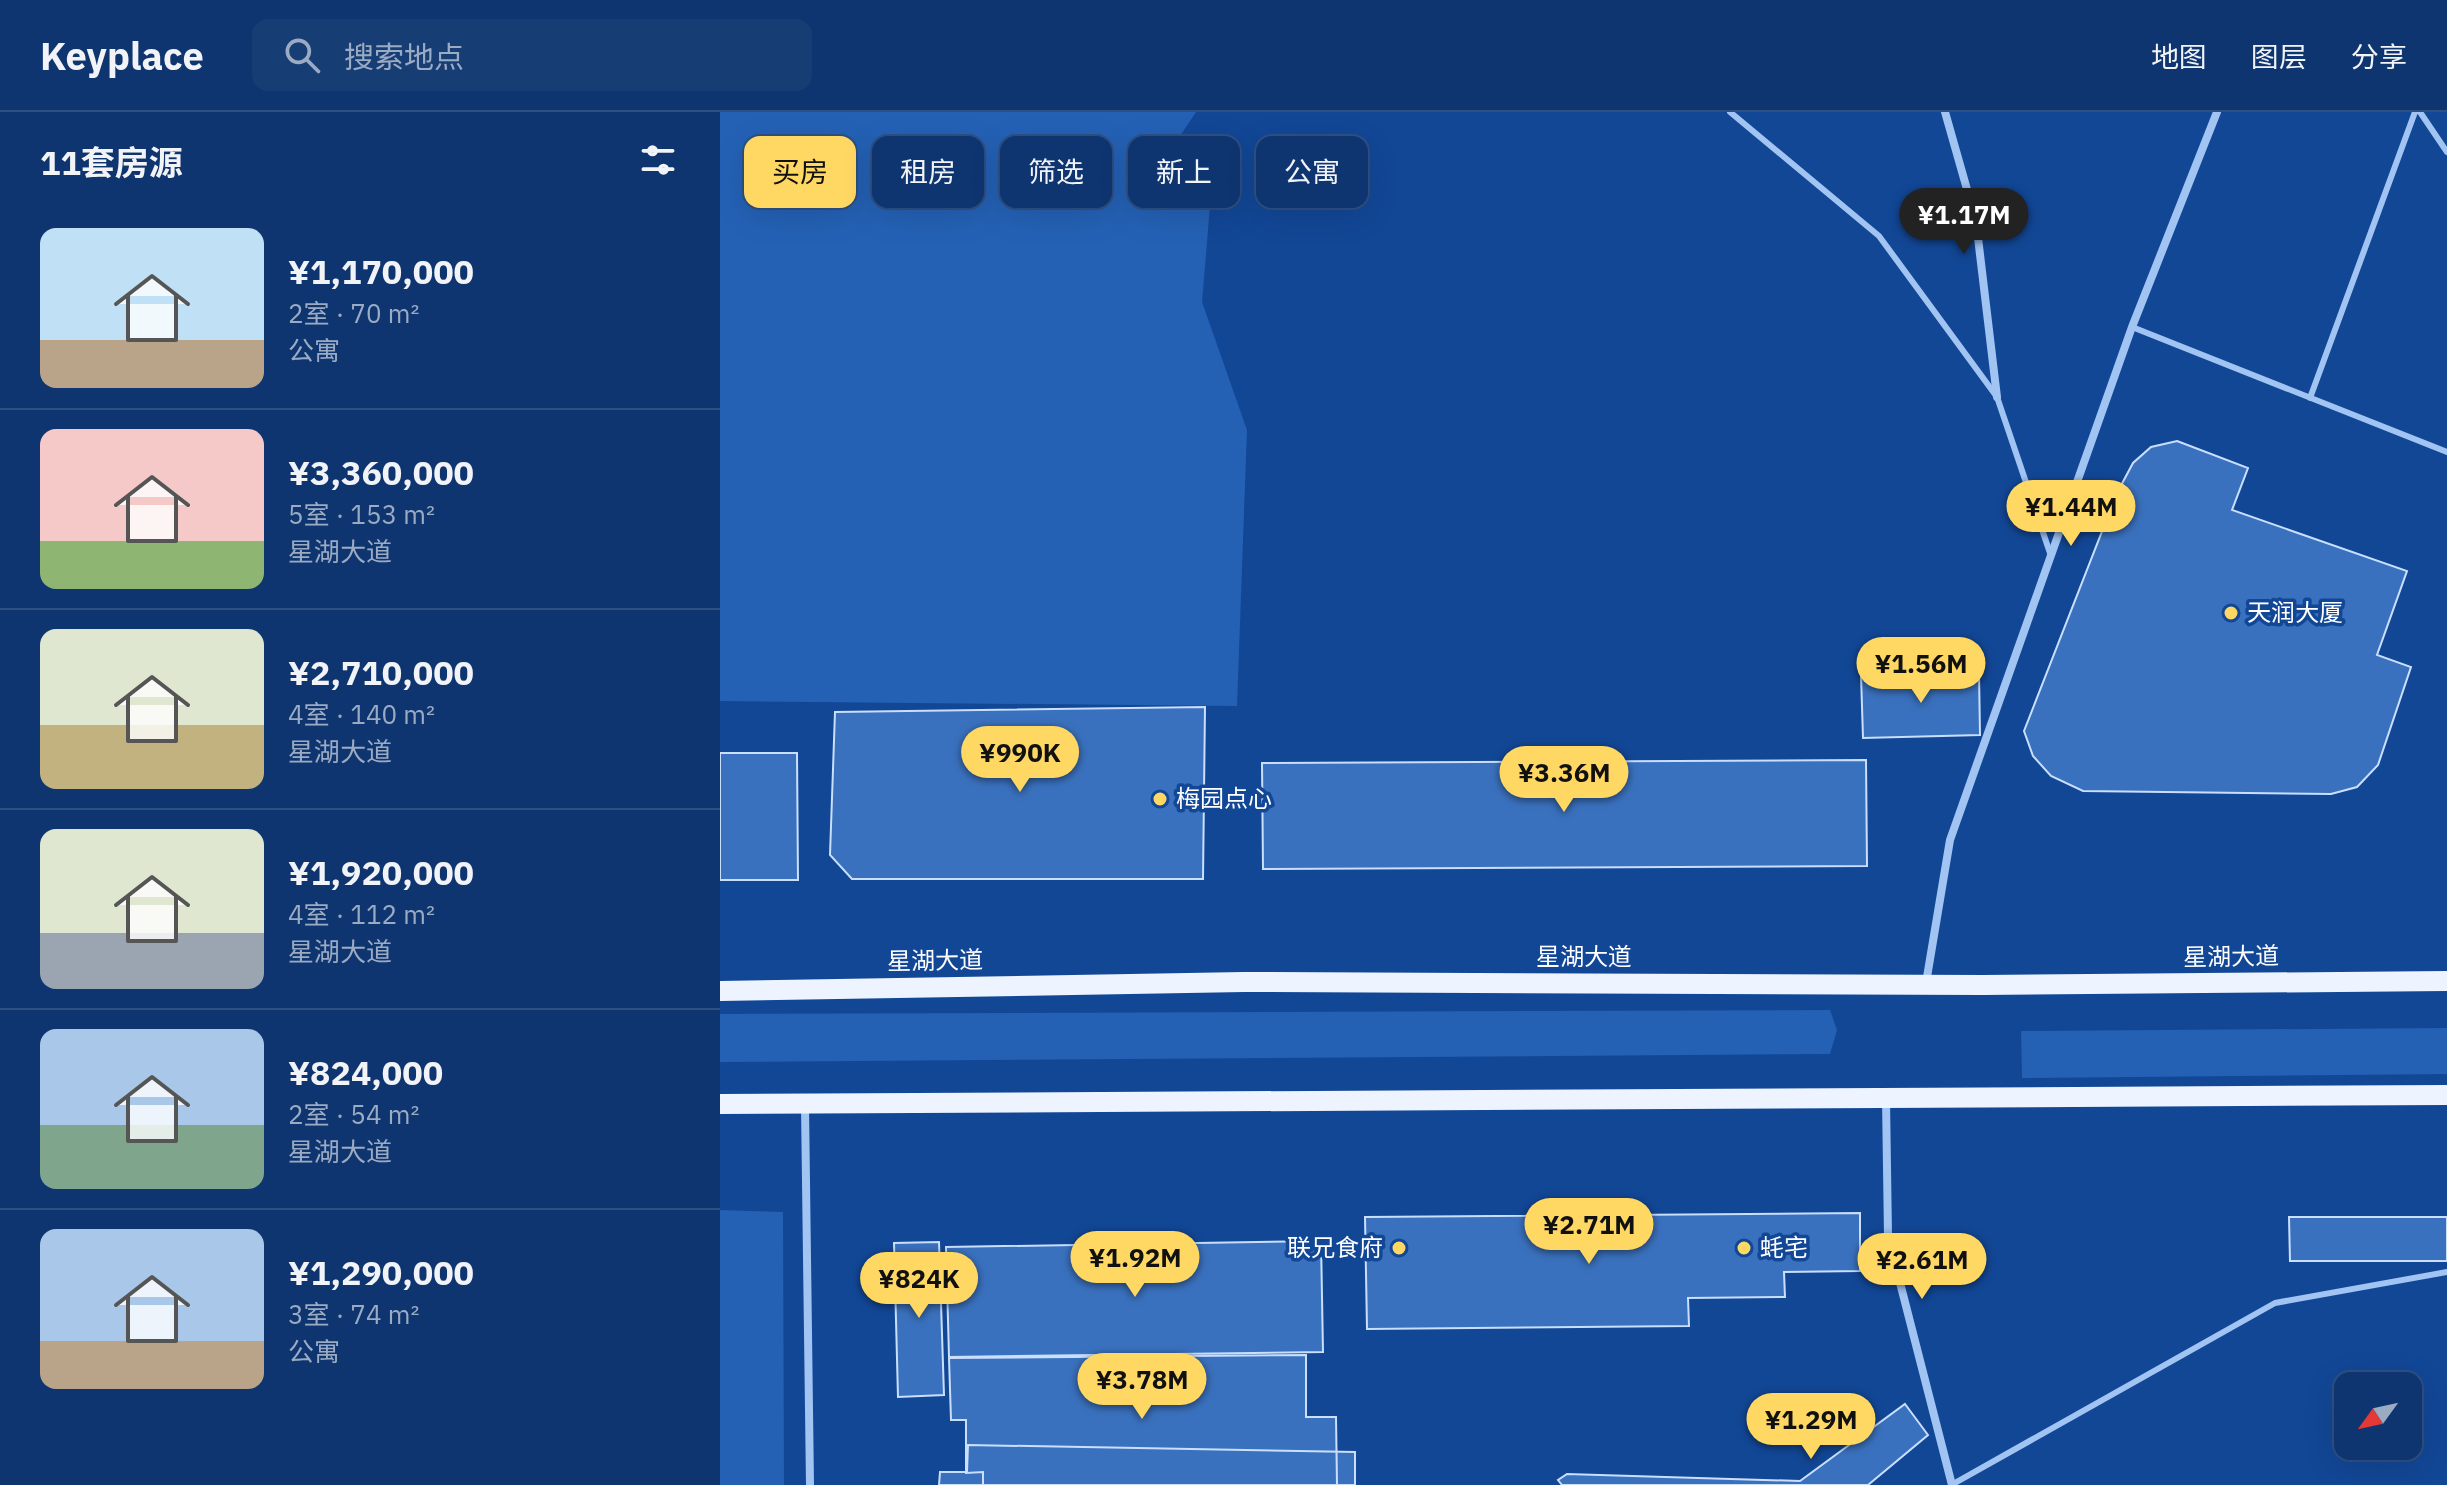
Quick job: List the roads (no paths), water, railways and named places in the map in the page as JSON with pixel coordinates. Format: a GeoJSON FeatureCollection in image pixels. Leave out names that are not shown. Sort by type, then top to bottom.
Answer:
{"type":"FeatureCollection","features":[{"type":"Feature","properties":{"kind":"main road","name":"星湖大道"},"geometry":{"type":"LineString","coordinates":[[720,991],[1244,982],[1926,984],[2447,981]]}},
{"type":"Feature","properties":{"kind":"main road"},"geometry":{"type":"LineString","coordinates":[[720,1104],[2447,1095]]}},
{"type":"Feature","properties":{"kind":"street"},"geometry":{"type":"LineString","coordinates":[[1945,112],[1976,221],[1997,397]]}},
{"type":"Feature","properties":{"kind":"street"},"geometry":{"type":"LineString","coordinates":[[1926,984],[1950,840],[2132,327],[2217,112]]}},
{"type":"Feature","properties":{"kind":"street"},"geometry":{"type":"LineString","coordinates":[[1886,1098],[1888,1236],[1952,1485]]}},
{"type":"Feature","properties":{"kind":"street"},"geometry":{"type":"LineString","coordinates":[[805,1104],[810,1485]]}},
{"type":"Feature","properties":{"kind":"lane"},"geometry":{"type":"LineString","coordinates":[[1730,112],[1879,236],[1997,397],[2051,556]]}},
{"type":"Feature","properties":{"kind":"lane"},"geometry":{"type":"LineString","coordinates":[[2310,398],[2417,112]]}},
{"type":"Feature","properties":{"kind":"lane"},"geometry":{"type":"LineString","coordinates":[[2417,112],[2447,152]]}},
{"type":"Feature","properties":{"kind":"lane"},"geometry":{"type":"LineString","coordinates":[[2132,327],[2447,452]]}},
{"type":"Feature","properties":{"kind":"lane"},"geometry":{"type":"LineString","coordinates":[[1952,1485],[2275,1303],[2447,1272]]}},
{"type":"Feature","properties":{"kind":"place","name":"天润大厦"},"geometry":{"type":"Point","coordinates":[2231,613]}},
{"type":"Feature","properties":{"kind":"place","name":"梅园点心"},"geometry":{"type":"Point","coordinates":[1160,799]}},
{"type":"Feature","properties":{"kind":"place","name":"联兄食府"},"geometry":{"type":"Point","coordinates":[1399,1248]}},
{"type":"Feature","properties":{"kind":"place","name":"蚝宅"},"geometry":{"type":"Point","coordinates":[1744,1248]}}]}
